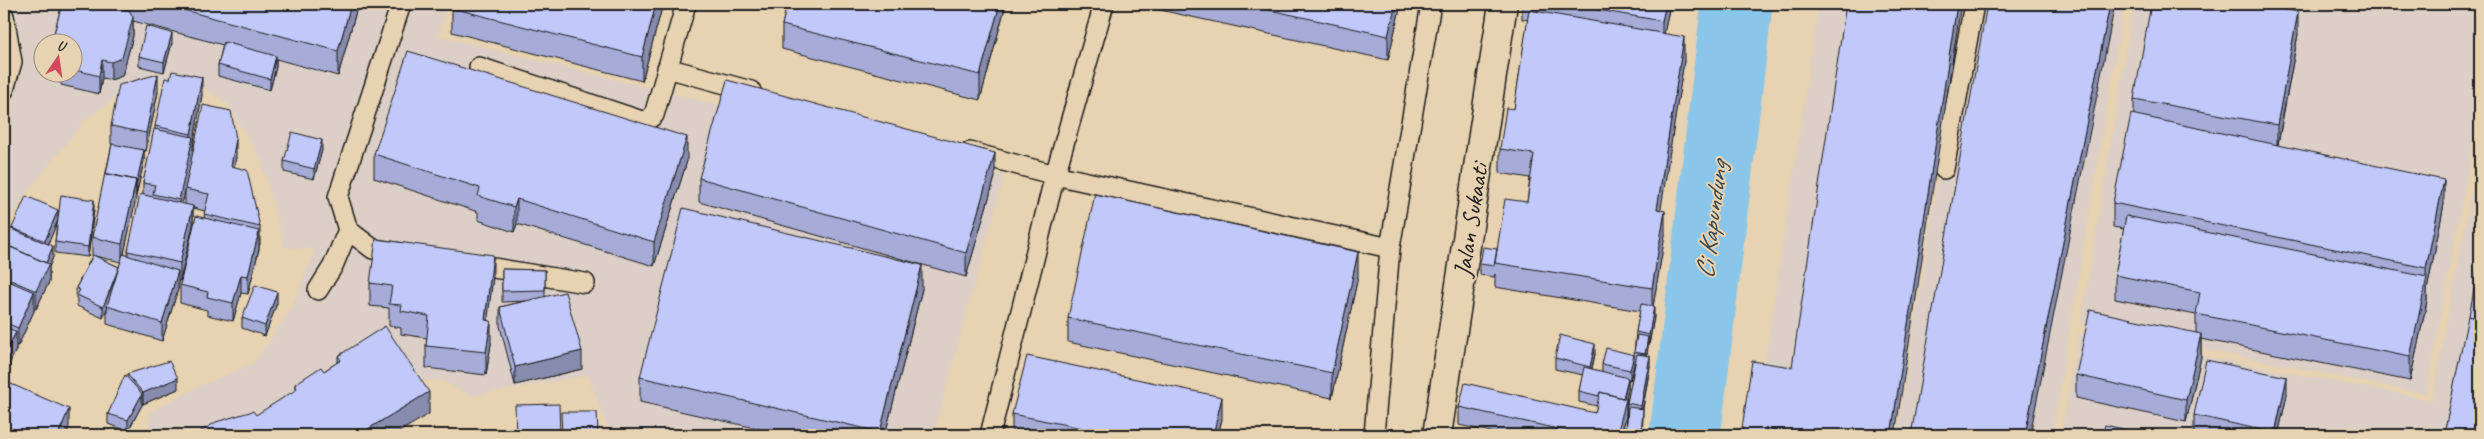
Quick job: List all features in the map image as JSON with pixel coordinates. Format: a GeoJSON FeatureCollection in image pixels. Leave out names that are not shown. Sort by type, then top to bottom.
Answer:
{"type":"FeatureCollection","features":[{"type":"Feature","properties":{"kind":"street","name":"Jalan Sukaati"},"geometry":{"type":"LineString","coordinates":[[1437,435],[1503,4]]}},
{"type":"Feature","properties":{"kind":"lane"},"geometry":{"type":"LineString","coordinates":[[401,4],[338,197],[348,230],[373,249],[421,257]]}},
{"type":"Feature","properties":{"kind":"lane"},"geometry":{"type":"LineString","coordinates":[[479,67],[645,122],[654,115],[686,4]]}},
{"type":"Feature","properties":{"kind":"lane"},"geometry":{"type":"LineString","coordinates":[[990,435],[1055,175],[1104,4]]}},
{"type":"Feature","properties":{"kind":"lane"},"geometry":{"type":"LineString","coordinates":[[1374,435],[1390,248],[1431,4]]}},
{"type":"Feature","properties":{"kind":"lane"},"geometry":{"type":"LineString","coordinates":[[1944,169],[1974,4]]}},
{"type":"Feature","properties":{"kind":"lane"},"geometry":{"type":"LineString","coordinates":[[4,16],[12,62],[4,90]]}},
{"type":"Feature","properties":{"kind":"lane"},"geometry":{"type":"LineString","coordinates":[[667,68],[771,96]]}},
{"type":"Feature","properties":{"kind":"lane"},"geometry":{"type":"LineString","coordinates":[[951,146],[1055,175],[1390,248]]}},
{"type":"Feature","properties":{"kind":"lane"},"geometry":{"type":"LineString","coordinates":[[318,290],[332,266],[348,230]]}},
{"type":"Feature","properties":{"kind":"lane"},"geometry":{"type":"LineString","coordinates":[[450,261],[585,283]]}},
{"type":"Feature","properties":{"kind":"shaded area"},"geometry":{"type":"Polygon","coordinates":[[[4,4],[447,4],[438,36],[1004,176],[933,435],[611,435],[588,375],[472,396],[440,380],[387,383],[307,435],[147,435],[150,412],[200,386],[253,364],[290,311],[316,249],[285,247],[261,160],[227,103],[184,76],[135,83],[84,121],[23,197],[4,230],[4,4]]]}},
{"type":"Feature","properties":{"kind":"shaded area"},"geometry":{"type":"Polygon","coordinates":[[[1819,4],[1959,4],[1892,435],[1754,435],[1819,4]]]}},
{"type":"Feature","properties":{"kind":"shaded area"},"geometry":{"type":"Polygon","coordinates":[[[1966,4],[2124,4],[2052,435],[1897,435],[1966,4]]]}},
{"type":"Feature","properties":{"kind":"shaded area"},"geometry":{"type":"Polygon","coordinates":[[[2134,4],[2480,4],[2480,105],[2426,394],[2081,324],[2134,4]]]}},
{"type":"Feature","properties":{"kind":"shaded area"},"geometry":{"type":"Polygon","coordinates":[[[2480,147],[2480,435],[2061,435],[2079,333],[2432,400],[2480,147]]]}},
{"type":"Feature","properties":{"kind":"building"},"geometry":{"type":"Polygon","coordinates":[[[62,4],[103,4],[129,10],[133,17],[122,58],[111,62],[102,60],[99,76],[82,72],[82,32],[54,32],[62,4]]]}},
{"type":"Feature","properties":{"kind":"building"},"geometry":{"type":"Polygon","coordinates":[[[161,4],[351,4],[338,51],[161,4]]]}},
{"type":"Feature","properties":{"kind":"building"},"geometry":{"type":"Polygon","coordinates":[[[453,4],[656,4],[642,57],[452,8],[453,4]]]}},
{"type":"Feature","properties":{"kind":"building"},"geometry":{"type":"Polygon","coordinates":[[[787,4],[1000,4],[980,75],[782,25],[787,4]]]}},
{"type":"Feature","properties":{"kind":"building"},"geometry":{"type":"Polygon","coordinates":[[[1243,4],[1396,4],[1388,36],[1243,4]]]}},
{"type":"Feature","properties":{"kind":"building"},"geometry":{"type":"Polygon","coordinates":[[[1563,4],[1666,4],[1662,21],[1563,4]]]}},
{"type":"Feature","properties":{"kind":"building"},"geometry":{"type":"Polygon","coordinates":[[[1846,4],[1957,4],[1891,435],[1741,435],[1752,361],[1792,367],[1846,4]]]}},
{"type":"Feature","properties":{"kind":"building"},"geometry":{"type":"Polygon","coordinates":[[[1987,4],[2110,4],[2025,435],[1911,435],[1987,4]]]}},
{"type":"Feature","properties":{"kind":"building"},"geometry":{"type":"Polygon","coordinates":[[[2151,4],[2254,4],[2298,12],[2277,125],[2134,99],[2151,4]]]}},
{"type":"Feature","properties":{"kind":"building"},"geometry":{"type":"Polygon","coordinates":[[[1529,10],[1684,37],[1657,209],[1665,211],[1652,288],[1495,263],[1505,199],[1527,202],[1534,154],[1500,149],[1506,108],[1514,109],[1529,10]]]}},
{"type":"Feature","properties":{"kind":"building"},"geometry":{"type":"Polygon","coordinates":[[[146,26],[172,33],[164,62],[139,56],[146,26]]]}},
{"type":"Feature","properties":{"kind":"building"},"geometry":{"type":"Polygon","coordinates":[[[224,42],[276,56],[270,79],[218,65],[224,42]]]}},
{"type":"Feature","properties":{"kind":"building"},"geometry":{"type":"Polygon","coordinates":[[[408,51],[687,137],[654,242],[517,199],[514,207],[478,196],[480,188],[374,154],[408,51]]]}},
{"type":"Feature","properties":{"kind":"building"},"geometry":{"type":"Polygon","coordinates":[[[172,71],[202,77],[191,134],[155,126],[165,78],[170,79],[172,71]]]}},
{"type":"Feature","properties":{"kind":"building"},"geometry":{"type":"Polygon","coordinates":[[[158,74],[146,133],[111,126],[119,85],[158,74]]]}},
{"type":"Feature","properties":{"kind":"building"},"geometry":{"type":"Polygon","coordinates":[[[727,80],[995,153],[966,253],[699,178],[727,80]]]}},
{"type":"Feature","properties":{"kind":"building"},"geometry":{"type":"Polygon","coordinates":[[[203,105],[231,111],[236,139],[231,166],[247,170],[260,227],[204,214],[209,194],[185,189],[203,105]]]}},
{"type":"Feature","properties":{"kind":"building"},"geometry":{"type":"Polygon","coordinates":[[[2131,114],[2444,180],[2426,268],[2113,203],[2131,114]]]}},
{"type":"Feature","properties":{"kind":"building"},"geometry":{"type":"Polygon","coordinates":[[[154,129],[193,137],[179,200],[153,194],[155,185],[143,183],[154,129]]]}},
{"type":"Feature","properties":{"kind":"building"},"geometry":{"type":"Polygon","coordinates":[[[292,132],[322,140],[314,169],[284,161],[292,132]]]}},
{"type":"Feature","properties":{"kind":"building"},"geometry":{"type":"Polygon","coordinates":[[[112,144],[144,150],[136,185],[136,180],[106,174],[112,144]]]}},
{"type":"Feature","properties":{"kind":"building"},"geometry":{"type":"Polygon","coordinates":[[[105,173],[136,180],[122,244],[92,237],[105,173]]]}},
{"type":"Feature","properties":{"kind":"building"},"geometry":{"type":"Polygon","coordinates":[[[140,194],[193,206],[180,263],[128,251],[140,194]]]}},
{"type":"Feature","properties":{"kind":"building"},"geometry":{"type":"Polygon","coordinates":[[[1095,194],[1358,252],[1332,373],[1068,318],[1095,194]]]}},
{"type":"Feature","properties":{"kind":"building"},"geometry":{"type":"Polygon","coordinates":[[[61,195],[94,200],[88,247],[55,242],[61,195]]]}},
{"type":"Feature","properties":{"kind":"building"},"geometry":{"type":"Polygon","coordinates":[[[26,196],[58,210],[45,241],[12,228],[26,196]]]}},
{"type":"Feature","properties":{"kind":"building"},"geometry":{"type":"Polygon","coordinates":[[[683,208],[922,265],[880,432],[640,377],[683,208]]]}},
{"type":"Feature","properties":{"kind":"building"},"geometry":{"type":"Polygon","coordinates":[[[196,216],[259,231],[248,276],[241,275],[233,303],[207,297],[208,292],[180,285],[196,216]]]}},
{"type":"Feature","properties":{"kind":"building"},"geometry":{"type":"Polygon","coordinates":[[[2126,216],[2427,277],[2410,357],[2196,314],[2200,292],[2115,275],[2126,216]]]}},
{"type":"Feature","properties":{"kind":"building"},"geometry":{"type":"Polygon","coordinates":[[[9,228],[53,246],[46,263],[4,244],[9,228]]]}},
{"type":"Feature","properties":{"kind":"building"},"geometry":{"type":"Polygon","coordinates":[[[376,239],[493,255],[485,320],[491,321],[486,352],[426,346],[429,316],[401,311],[402,305],[389,304],[392,286],[370,283],[376,239]]]}},
{"type":"Feature","properties":{"kind":"building"},"geometry":{"type":"Polygon","coordinates":[[[4,244],[49,264],[36,291],[4,277],[4,244]]]}},
{"type":"Feature","properties":{"kind":"building"},"geometry":{"type":"Polygon","coordinates":[[[1483,247],[1497,249],[1494,266],[1480,264],[1483,247]]]}},
{"type":"Feature","properties":{"kind":"building"},"geometry":{"type":"Polygon","coordinates":[[[123,254],[178,271],[162,323],[107,306],[123,254]]]}},
{"type":"Feature","properties":{"kind":"building"},"geometry":{"type":"Polygon","coordinates":[[[93,255],[119,267],[103,307],[77,295],[80,290],[76,288],[93,255]]]}},
{"type":"Feature","properties":{"kind":"building"},"geometry":{"type":"Polygon","coordinates":[[[2478,268],[2480,268],[2480,319],[2469,316],[2478,268]]]}},
{"type":"Feature","properties":{"kind":"building"},"geometry":{"type":"Polygon","coordinates":[[[502,269],[545,270],[545,290],[502,291],[502,269]]]}},
{"type":"Feature","properties":{"kind":"building"},"geometry":{"type":"Polygon","coordinates":[[[4,279],[34,292],[18,328],[4,322],[4,279]]]}},
{"type":"Feature","properties":{"kind":"building"},"geometry":{"type":"Polygon","coordinates":[[[255,285],[277,292],[265,326],[242,318],[255,285]]]}},
{"type":"Feature","properties":{"kind":"building"},"geometry":{"type":"Polygon","coordinates":[[[565,292],[582,351],[515,367],[500,307],[565,292]]]}},
{"type":"Feature","properties":{"kind":"building"},"geometry":{"type":"Polygon","coordinates":[[[1641,304],[1654,306],[1649,335],[1636,332],[1641,304]]]}},
{"type":"Feature","properties":{"kind":"building"},"geometry":{"type":"Polygon","coordinates":[[[2090,310],[2201,334],[2186,400],[2076,375],[2090,310]]]}},
{"type":"Feature","properties":{"kind":"building"},"geometry":{"type":"Polygon","coordinates":[[[2468,316],[2480,319],[2480,435],[2469,435],[2445,430],[2468,316]]]}},
{"type":"Feature","properties":{"kind":"building"},"geometry":{"type":"Polygon","coordinates":[[[4,326],[16,332],[4,356],[4,326]]]}},
{"type":"Feature","properties":{"kind":"building"},"geometry":{"type":"Polygon","coordinates":[[[385,326],[429,392],[358,435],[195,435],[216,422],[253,411],[256,415],[297,389],[295,384],[321,367],[324,371],[341,360],[338,356],[385,326]]]}},
{"type":"Feature","properties":{"kind":"building"},"geometry":{"type":"Polygon","coordinates":[[[1560,335],[1595,344],[1590,367],[1555,358],[1560,335]]]}},
{"type":"Feature","properties":{"kind":"building"},"geometry":{"type":"Polygon","coordinates":[[[1637,335],[1648,337],[1645,354],[1634,352],[1637,335]]]}},
{"type":"Feature","properties":{"kind":"building"},"geometry":{"type":"Polygon","coordinates":[[[1606,348],[1634,355],[1630,370],[1602,364],[1606,348]]]}},
{"type":"Feature","properties":{"kind":"building"},"geometry":{"type":"Polygon","coordinates":[[[1637,354],[1650,356],[1641,406],[1627,403],[1637,354]]]}},
{"type":"Feature","properties":{"kind":"building"},"geometry":{"type":"Polygon","coordinates":[[[1027,356],[1222,397],[1213,435],[1116,435],[1012,414],[1027,356]]]}},
{"type":"Feature","properties":{"kind":"building"},"geometry":{"type":"Polygon","coordinates":[[[2206,360],[2287,377],[2275,433],[2194,415],[2206,360]]]}},
{"type":"Feature","properties":{"kind":"building"},"geometry":{"type":"Polygon","coordinates":[[[169,361],[178,378],[143,393],[127,374],[169,361]]]}},
{"type":"Feature","properties":{"kind":"building"},"geometry":{"type":"Polygon","coordinates":[[[1584,367],[1628,378],[1623,398],[1600,392],[1599,396],[1579,391],[1584,367]]]}},
{"type":"Feature","properties":{"kind":"building"},"geometry":{"type":"Polygon","coordinates":[[[125,375],[142,394],[128,420],[108,414],[125,375]]]}},
{"type":"Feature","properties":{"kind":"building"},"geometry":{"type":"Polygon","coordinates":[[[4,381],[69,409],[58,435],[4,435],[4,381]]]}},
{"type":"Feature","properties":{"kind":"building"},"geometry":{"type":"Polygon","coordinates":[[[1465,383],[1595,413],[1600,392],[1626,399],[1617,435],[1585,435],[1459,407],[1465,383]]]}},
{"type":"Feature","properties":{"kind":"building"},"geometry":{"type":"Polygon","coordinates":[[[559,404],[560,435],[516,435],[515,405],[559,404]]]}},
{"type":"Feature","properties":{"kind":"building"},"geometry":{"type":"Polygon","coordinates":[[[1628,407],[1643,409],[1641,435],[1626,435],[1628,407]]]}},
{"type":"Feature","properties":{"kind":"building"},"geometry":{"type":"Polygon","coordinates":[[[561,412],[597,412],[598,435],[562,435],[561,412]]]}},
{"type":"Feature","properties":{"kind":"building"},"geometry":{"type":"Polygon","coordinates":[[[2105,425],[2150,435],[2102,435],[2105,425]]]}},
{"type":"Feature","properties":{"kind":"waterway","name":"Ci Kapundung"},"geometry":{"type":"LineString","coordinates":[[1685,435],[1737,4]]}}]}
